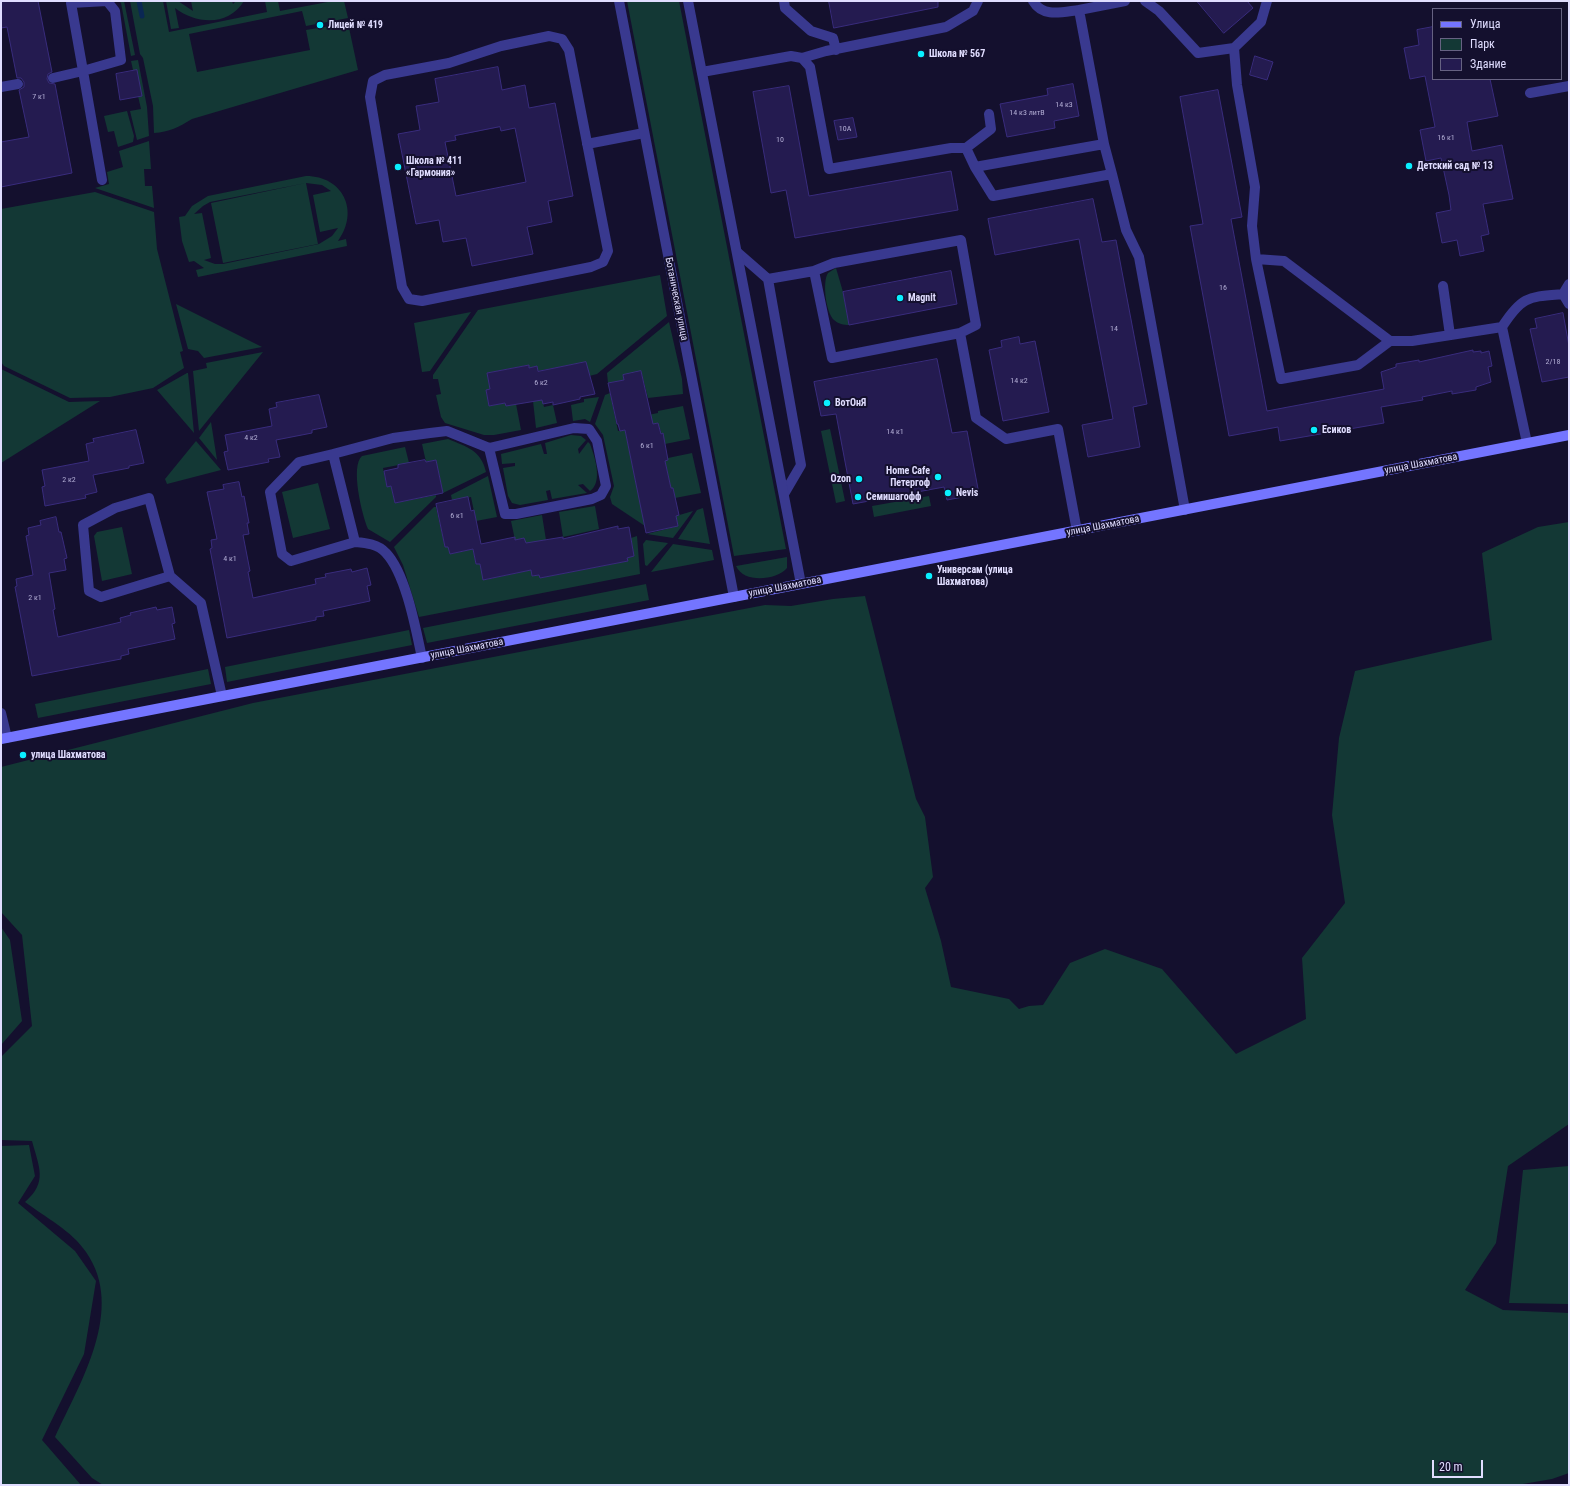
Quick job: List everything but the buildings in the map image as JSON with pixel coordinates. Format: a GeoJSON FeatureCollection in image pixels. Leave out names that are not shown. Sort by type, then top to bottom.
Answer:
{"type":"FeatureCollection","features":[{"type":"Feature","properties":{"kind":"street"},"geometry":{"type":"LineString","coordinates":[[53,78],[83,70],[121,60],[115,11],[107,1],[71,3],[83,70],[102,180]]}},
{"type":"Feature","properties":{"kind":"street","name":"Ботаническая улица"},"geometry":{"type":"LineString","coordinates":[[619,1],[734,597]]}},
{"type":"Feature","properties":{"kind":"street"},"geometry":{"type":"LineString","coordinates":[[688,1],[801,584]]}},
{"type":"Feature","properties":{"kind":"street"},"geometry":{"type":"LineString","coordinates":[[784,1],[785,8],[811,31],[833,38],[836,50]]}},
{"type":"Feature","properties":{"kind":"street"},"geometry":{"type":"LineString","coordinates":[[702,72],[791,56],[802,58],[946,27],[973,11],[978,1]]}},
{"type":"Feature","properties":{"kind":"street"},"geometry":{"type":"LineString","coordinates":[[1033,1],[1037,8],[1049,13],[1079,10],[1125,1]]}},
{"type":"Feature","properties":{"kind":"street"},"geometry":{"type":"LineString","coordinates":[[1145,1],[1159,11],[1198,53],[1234,48],[1261,22],[1267,1]]}},
{"type":"Feature","properties":{"kind":"street"},"geometry":{"type":"LineString","coordinates":[[1079,10],[1104,144],[1126,230],[1139,257],[1185,510]]}},
{"type":"Feature","properties":{"kind":"street"},"geometry":{"type":"LineString","coordinates":[[549,36],[562,39],[569,50],[587,144],[608,251],[603,262],[592,267],[422,301],[409,299],[402,286],[370,97],[373,82],[385,75],[449,63],[501,46],[549,36]]}},
{"type":"Feature","properties":{"kind":"street"},"geometry":{"type":"LineString","coordinates":[[1234,48],[1237,85],[1255,187],[1252,226],[1256,259],[1281,380],[1358,364],[1390,341],[1412,341],[1502,327]]}},
{"type":"Feature","properties":{"kind":"street"},"geometry":{"type":"LineString","coordinates":[[802,58],[810,67],[829,169],[951,148],[966,148],[991,129],[989,114]]}},
{"type":"Feature","properties":{"kind":"street"},"geometry":{"type":"LineString","coordinates":[[1,88],[18,84]]}},
{"type":"Feature","properties":{"kind":"street"},"geometry":{"type":"LineString","coordinates":[[1530,93],[1569,86]]}},
{"type":"Feature","properties":{"kind":"street"},"geometry":{"type":"LineString","coordinates":[[587,144],[644,133]]}},
{"type":"Feature","properties":{"kind":"street"},"geometry":{"type":"LineString","coordinates":[[975,167],[1104,144]]}},
{"type":"Feature","properties":{"kind":"street"},"geometry":{"type":"LineString","coordinates":[[966,148],[975,167],[993,196],[1112,174]]}},
{"type":"Feature","properties":{"kind":"street"},"geometry":{"type":"LineString","coordinates":[[768,279],[814,271],[834,263],[961,240],[976,325],[960,333],[832,358],[814,271]]}},
{"type":"Feature","properties":{"kind":"street"},"geometry":{"type":"LineString","coordinates":[[737,252],[768,279],[801,465],[784,494]]}},
{"type":"Feature","properties":{"kind":"street"},"geometry":{"type":"LineString","coordinates":[[1256,259],[1284,261],[1390,341]]}},
{"type":"Feature","properties":{"kind":"street"},"geometry":{"type":"LineString","coordinates":[[1563,294],[1569,284]]}},
{"type":"Feature","properties":{"kind":"street"},"geometry":{"type":"LineString","coordinates":[[1442,286],[1450,335]]}},
{"type":"Feature","properties":{"kind":"street"},"geometry":{"type":"LineString","coordinates":[[1563,294],[1569,304]]}},
{"type":"Feature","properties":{"kind":"street"},"geometry":{"type":"LineString","coordinates":[[1527,443],[1502,327],[1513,309],[1531,297],[1563,294]]}},
{"type":"Feature","properties":{"kind":"street"},"geometry":{"type":"LineString","coordinates":[[960,333],[976,418],[1006,439],[1058,429],[1077,531]]}},
{"type":"Feature","properties":{"kind":"street"},"geometry":{"type":"LineString","coordinates":[[422,658],[414,624],[397,568],[385,552],[371,544],[355,542],[292,561],[282,554],[270,492],[299,462],[393,438],[447,431],[489,448],[574,428],[589,429],[597,441],[606,486],[601,495],[592,499],[516,514],[506,514],[489,448]]}},
{"type":"Feature","properties":{"kind":"street","name":"улица Шахматова"},"geometry":{"type":"LineString","coordinates":[[4,739],[1569,435]]}},
{"type":"Feature","properties":{"kind":"street"},"geometry":{"type":"LineString","coordinates":[[333,454],[355,542]]}},
{"type":"Feature","properties":{"kind":"street"},"geometry":{"type":"LineString","coordinates":[[170,576],[101,597],[89,591],[82,525],[115,508],[149,498],[170,576],[201,603],[222,696]]}},
{"type":"Feature","properties":{"kind":"street"},"geometry":{"type":"LineString","coordinates":[[1,713],[4,739]]}},
{"type":"Feature","properties":{"kind":"green space"},"geometry":{"type":"Polygon","coordinates":[[[119,1],[124,1],[135,55],[131,56],[121,3],[119,1]]]}},
{"type":"Feature","properties":{"kind":"green space"},"geometry":{"type":"Polygon","coordinates":[[[130,1],[163,1],[169,32],[267,12],[265,1],[278,1],[280,11],[333,1],[344,1],[348,18],[306,26],[302,11],[189,34],[197,72],[310,50],[306,30],[348,23],[358,70],[192,119],[174,129],[154,133],[153,106],[143,58],[140,54],[130,1]]]}},
{"type":"Feature","properties":{"kind":"green space"},"geometry":{"type":"Polygon","coordinates":[[[166,1],[178,1],[193,11],[191,1],[232,1],[233,4],[236,1],[244,1],[237,9],[221,19],[202,20],[183,13],[175,8],[179,28],[171,29],[166,1]]]}},
{"type":"Feature","properties":{"kind":"green space"},"geometry":{"type":"Polygon","coordinates":[[[627,1],[679,1],[786,549],[734,556],[627,1]]]}},
{"type":"Feature","properties":{"kind":"green space"},"geometry":{"type":"Polygon","coordinates":[[[138,60],[147,107],[149,136],[137,140],[130,111],[141,109],[138,96],[137,70],[133,70],[131,61],[138,60]]]}},
{"type":"Feature","properties":{"kind":"green space"},"geometry":{"type":"Polygon","coordinates":[[[127,111],[134,136],[133,142],[118,147],[114,131],[108,132],[104,116],[127,111]]]}},
{"type":"Feature","properties":{"kind":"green space"},"geometry":{"type":"Polygon","coordinates":[[[149,141],[151,169],[144,169],[145,186],[152,186],[154,208],[95,188],[109,184],[107,172],[123,167],[119,151],[149,141]]]}},
{"type":"Feature","properties":{"kind":"green space"},"geometry":{"type":"Polygon","coordinates":[[[306,176],[319,178],[330,182],[344,197],[347,207],[347,218],[344,230],[338,241],[346,239],[347,246],[198,277],[196,270],[204,268],[194,261],[189,262],[182,241],[179,217],[185,216],[192,206],[208,196],[306,176]],[[306,183],[210,202],[203,206],[194,214],[202,213],[211,258],[204,260],[215,264],[223,264],[319,244],[332,236],[338,228],[320,232],[313,195],[331,191],[322,185],[306,183]]]}},
{"type":"Feature","properties":{"kind":"green space"},"geometry":{"type":"Polygon","coordinates":[[[306,183],[318,244],[223,263],[211,203],[306,183]]]}},
{"type":"Feature","properties":{"kind":"green space"},"geometry":{"type":"Polygon","coordinates":[[[95,192],[154,212],[157,249],[183,351],[180,352],[184,368],[153,388],[110,397],[70,398],[4,366],[1,362],[1,209],[95,192]]]}},
{"type":"Feature","properties":{"kind":"green space"},"geometry":{"type":"Polygon","coordinates":[[[836,268],[843,292],[849,325],[841,324],[834,320],[827,304],[825,290],[826,277],[828,273],[836,268]]]}},
{"type":"Feature","properties":{"kind":"green space"},"geometry":{"type":"Polygon","coordinates":[[[660,275],[667,316],[597,374],[589,376],[586,362],[538,371],[537,366],[529,368],[528,365],[487,373],[490,389],[486,390],[489,406],[505,403],[506,406],[516,404],[521,430],[494,435],[484,435],[445,423],[441,417],[436,395],[441,394],[438,379],[433,379],[433,375],[478,310],[660,275]]]}},
{"type":"Feature","properties":{"kind":"green space"},"geometry":{"type":"Polygon","coordinates":[[[176,304],[262,347],[204,358],[198,351],[188,349],[176,304]]]}},
{"type":"Feature","properties":{"kind":"green space"},"geometry":{"type":"Polygon","coordinates":[[[471,312],[430,371],[422,372],[414,323],[471,312]]]}},
{"type":"Feature","properties":{"kind":"green space"},"geometry":{"type":"Polygon","coordinates":[[[669,322],[682,379],[683,394],[648,398],[641,371],[623,375],[624,380],[608,383],[607,373],[669,322]]]}},
{"type":"Feature","properties":{"kind":"green space"},"geometry":{"type":"Polygon","coordinates":[[[263,352],[199,431],[193,371],[207,368],[206,363],[263,352]]]}},
{"type":"Feature","properties":{"kind":"green space"},"geometry":{"type":"Polygon","coordinates":[[[1,369],[69,402],[100,401],[1,463],[1,369]]]}},
{"type":"Feature","properties":{"kind":"green space"},"geometry":{"type":"Polygon","coordinates":[[[188,373],[194,433],[157,390],[188,373]]]}},
{"type":"Feature","properties":{"kind":"green space"},"geometry":{"type":"Polygon","coordinates":[[[610,393],[618,431],[625,430],[645,526],[612,504],[610,497],[614,486],[603,435],[595,424],[605,395],[610,393]]]}},
{"type":"Feature","properties":{"kind":"green space"},"geometry":{"type":"Polygon","coordinates":[[[599,397],[590,422],[585,419],[573,421],[571,405],[584,402],[584,399],[599,397]]]}},
{"type":"Feature","properties":{"kind":"green space"},"geometry":{"type":"Polygon","coordinates":[[[542,399],[544,407],[553,405],[557,423],[536,428],[533,401],[542,399]]]}},
{"type":"Feature","properties":{"kind":"green space"},"geometry":{"type":"Polygon","coordinates":[[[683,406],[690,439],[665,444],[658,423],[650,425],[648,415],[658,413],[658,411],[683,406]]]}},
{"type":"Feature","properties":{"kind":"green space"},"geometry":{"type":"Polygon","coordinates":[[[211,422],[217,460],[199,438],[211,422]]]}},
{"type":"Feature","properties":{"kind":"green space"},"geometry":{"type":"Polygon","coordinates":[[[830,429],[845,501],[836,503],[821,431],[830,429]]]}},
{"type":"Feature","properties":{"kind":"green space"},"geometry":{"type":"Polygon","coordinates":[[[571,435],[581,436],[586,440],[578,449],[579,454],[588,442],[590,444],[597,469],[594,487],[590,491],[583,484],[578,485],[587,493],[552,499],[550,490],[546,491],[548,500],[520,505],[512,503],[508,496],[503,468],[515,466],[515,463],[502,464],[501,454],[541,444],[544,454],[547,454],[545,443],[571,435]]]}},
{"type":"Feature","properties":{"kind":"green space"},"geometry":{"type":"Polygon","coordinates":[[[448,439],[467,447],[477,454],[484,465],[486,472],[443,493],[436,460],[426,462],[422,444],[448,439]]]}},
{"type":"Feature","properties":{"kind":"green space"},"geometry":{"type":"Polygon","coordinates":[[[196,441],[221,470],[167,484],[165,479],[196,441]]]}},
{"type":"Feature","properties":{"kind":"green space"},"geometry":{"type":"Polygon","coordinates":[[[405,447],[409,463],[383,468],[387,487],[391,486],[395,503],[436,495],[436,497],[390,542],[368,529],[360,502],[357,470],[362,456],[405,447]]]}},
{"type":"Feature","properties":{"kind":"green space"},"geometry":{"type":"Polygon","coordinates":[[[692,453],[701,493],[675,498],[673,488],[671,488],[665,461],[668,460],[668,458],[692,453]]]}},
{"type":"Feature","properties":{"kind":"green space"},"geometry":{"type":"Polygon","coordinates":[[[488,476],[497,517],[476,521],[471,497],[452,500],[451,495],[488,476]]]}},
{"type":"Feature","properties":{"kind":"green space"},"geometry":{"type":"Polygon","coordinates":[[[318,483],[330,529],[293,538],[282,492],[318,483]]]}},
{"type":"Feature","properties":{"kind":"green space"},"geometry":{"type":"Polygon","coordinates":[[[929,496],[931,506],[874,517],[872,506],[929,496]]]}},
{"type":"Feature","properties":{"kind":"green space"},"geometry":{"type":"Polygon","coordinates":[[[595,506],[599,529],[563,537],[559,512],[595,506]]]}},
{"type":"Feature","properties":{"kind":"green space"},"geometry":{"type":"Polygon","coordinates":[[[434,507],[436,507],[445,547],[448,547],[450,554],[473,549],[476,564],[480,564],[484,580],[531,570],[532,576],[539,575],[540,578],[628,561],[627,558],[634,556],[631,538],[637,536],[640,574],[419,617],[403,565],[394,547],[434,507]]]}},
{"type":"Feature","properties":{"kind":"green space"},"geometry":{"type":"Polygon","coordinates":[[[703,508],[710,544],[678,539],[697,510],[703,508]]]}},
{"type":"Feature","properties":{"kind":"green space"},"geometry":{"type":"Polygon","coordinates":[[[693,511],[673,538],[647,534],[678,526],[676,516],[693,511]]]}},
{"type":"Feature","properties":{"kind":"green space"},"geometry":{"type":"Polygon","coordinates":[[[542,515],[546,540],[526,544],[524,538],[515,540],[511,521],[542,515]]]}},
{"type":"Feature","properties":{"kind":"green space"},"geometry":{"type":"Polygon","coordinates":[[[1569,522],[1569,1124],[1508,1166],[1496,1243],[1465,1290],[1503,1310],[1569,1313],[1569,1473],[1552,1479],[1517,1485],[103,1485],[92,1478],[55,1437],[76,1393],[95,1346],[100,1321],[102,1297],[97,1274],[86,1252],[80,1244],[66,1231],[25,1202],[37,1188],[40,1174],[32,1141],[1,1140],[1,1057],[32,1026],[22,935],[1,912],[1,767],[253,703],[765,605],[791,606],[833,599],[865,596],[916,799],[925,817],[933,877],[925,888],[941,941],[951,987],[1009,999],[1019,1009],[1029,1006],[1043,1005],[1070,963],[1105,949],[1162,969],[1236,1054],[1306,1019],[1302,958],[1345,903],[1332,815],[1339,738],[1355,671],[1492,640],[1482,553],[1538,527],[1569,522]]]}},
{"type":"Feature","properties":{"kind":"green space"},"geometry":{"type":"Polygon","coordinates":[[[122,527],[132,574],[102,581],[94,536],[97,532],[122,527]]]}},
{"type":"Feature","properties":{"kind":"green space"},"geometry":{"type":"Polygon","coordinates":[[[646,540],[668,543],[647,566],[645,565],[643,544],[646,540]]]}},
{"type":"Feature","properties":{"kind":"green space"},"geometry":{"type":"Polygon","coordinates":[[[673,544],[712,550],[714,560],[651,572],[673,544]]]}},
{"type":"Feature","properties":{"kind":"green space"},"geometry":{"type":"Polygon","coordinates":[[[787,557],[787,568],[776,575],[769,577],[753,578],[746,576],[740,572],[736,566],[787,557]]]}},
{"type":"Feature","properties":{"kind":"green space"},"geometry":{"type":"Polygon","coordinates":[[[646,584],[649,600],[427,643],[423,628],[646,584]]]}},
{"type":"Feature","properties":{"kind":"green space"},"geometry":{"type":"Polygon","coordinates":[[[409,630],[412,645],[227,682],[225,667],[409,630]]]}},
{"type":"Feature","properties":{"kind":"green space"},"geometry":{"type":"Polygon","coordinates":[[[208,669],[211,684],[38,718],[35,704],[208,669]]]}},
{"type":"Feature","properties":{"kind":"green space"},"geometry":{"type":"Polygon","coordinates":[[[1,927],[10,940],[22,1021],[1,1045],[1,927]]]}},
{"type":"Feature","properties":{"kind":"green space"},"geometry":{"type":"Polygon","coordinates":[[[29,1145],[35,1176],[18,1203],[75,1251],[96,1281],[84,1354],[42,1440],[81,1485],[1,1485],[1,1146],[29,1145]]]}},
{"type":"Feature","properties":{"kind":"green space"},"geometry":{"type":"Polygon","coordinates":[[[1569,1166],[1569,1304],[1509,1303],[1523,1170],[1569,1166]]]}},
{"type":"Feature","properties":{"kind":"waterway"},"geometry":{"type":"LineString","coordinates":[[139,1],[142,16]]}},
{"type":"Feature","properties":{"kind":"place","name":"Лицей № 419"},"geometry":{"type":"Point","coordinates":[320,25]}},
{"type":"Feature","properties":{"kind":"place","name":"Школа № 567"},"geometry":{"type":"Point","coordinates":[921,54]}},
{"type":"Feature","properties":{"kind":"place","name":"Детский сад № 13"},"geometry":{"type":"Point","coordinates":[1409,166]}},
{"type":"Feature","properties":{"kind":"place","name":"Школа № 411 «Гармония»"},"geometry":{"type":"Point","coordinates":[398,167]}},
{"type":"Feature","properties":{"kind":"place","name":"Magnit"},"geometry":{"type":"Point","coordinates":[900,298]}},
{"type":"Feature","properties":{"kind":"place","name":"ВотОнЯ"},"geometry":{"type":"Point","coordinates":[827,403]}},
{"type":"Feature","properties":{"kind":"place","name":"Есиков"},"geometry":{"type":"Point","coordinates":[1314,430]}},
{"type":"Feature","properties":{"kind":"place","name":"Home Cafe Петергоф"},"geometry":{"type":"Point","coordinates":[938,477]}},
{"type":"Feature","properties":{"kind":"place","name":"Ozon"},"geometry":{"type":"Point","coordinates":[859,479]}},
{"type":"Feature","properties":{"kind":"place","name":"Nevis"},"geometry":{"type":"Point","coordinates":[948,493]}},
{"type":"Feature","properties":{"kind":"place","name":"Семишагофф"},"geometry":{"type":"Point","coordinates":[858,497]}},
{"type":"Feature","properties":{"kind":"place","name":"Универсам (улица Шахматова)"},"geometry":{"type":"Point","coordinates":[929,576]}},
{"type":"Feature","properties":{"kind":"place","name":"улица Шахматова"},"geometry":{"type":"Point","coordinates":[23,755]}}]}
